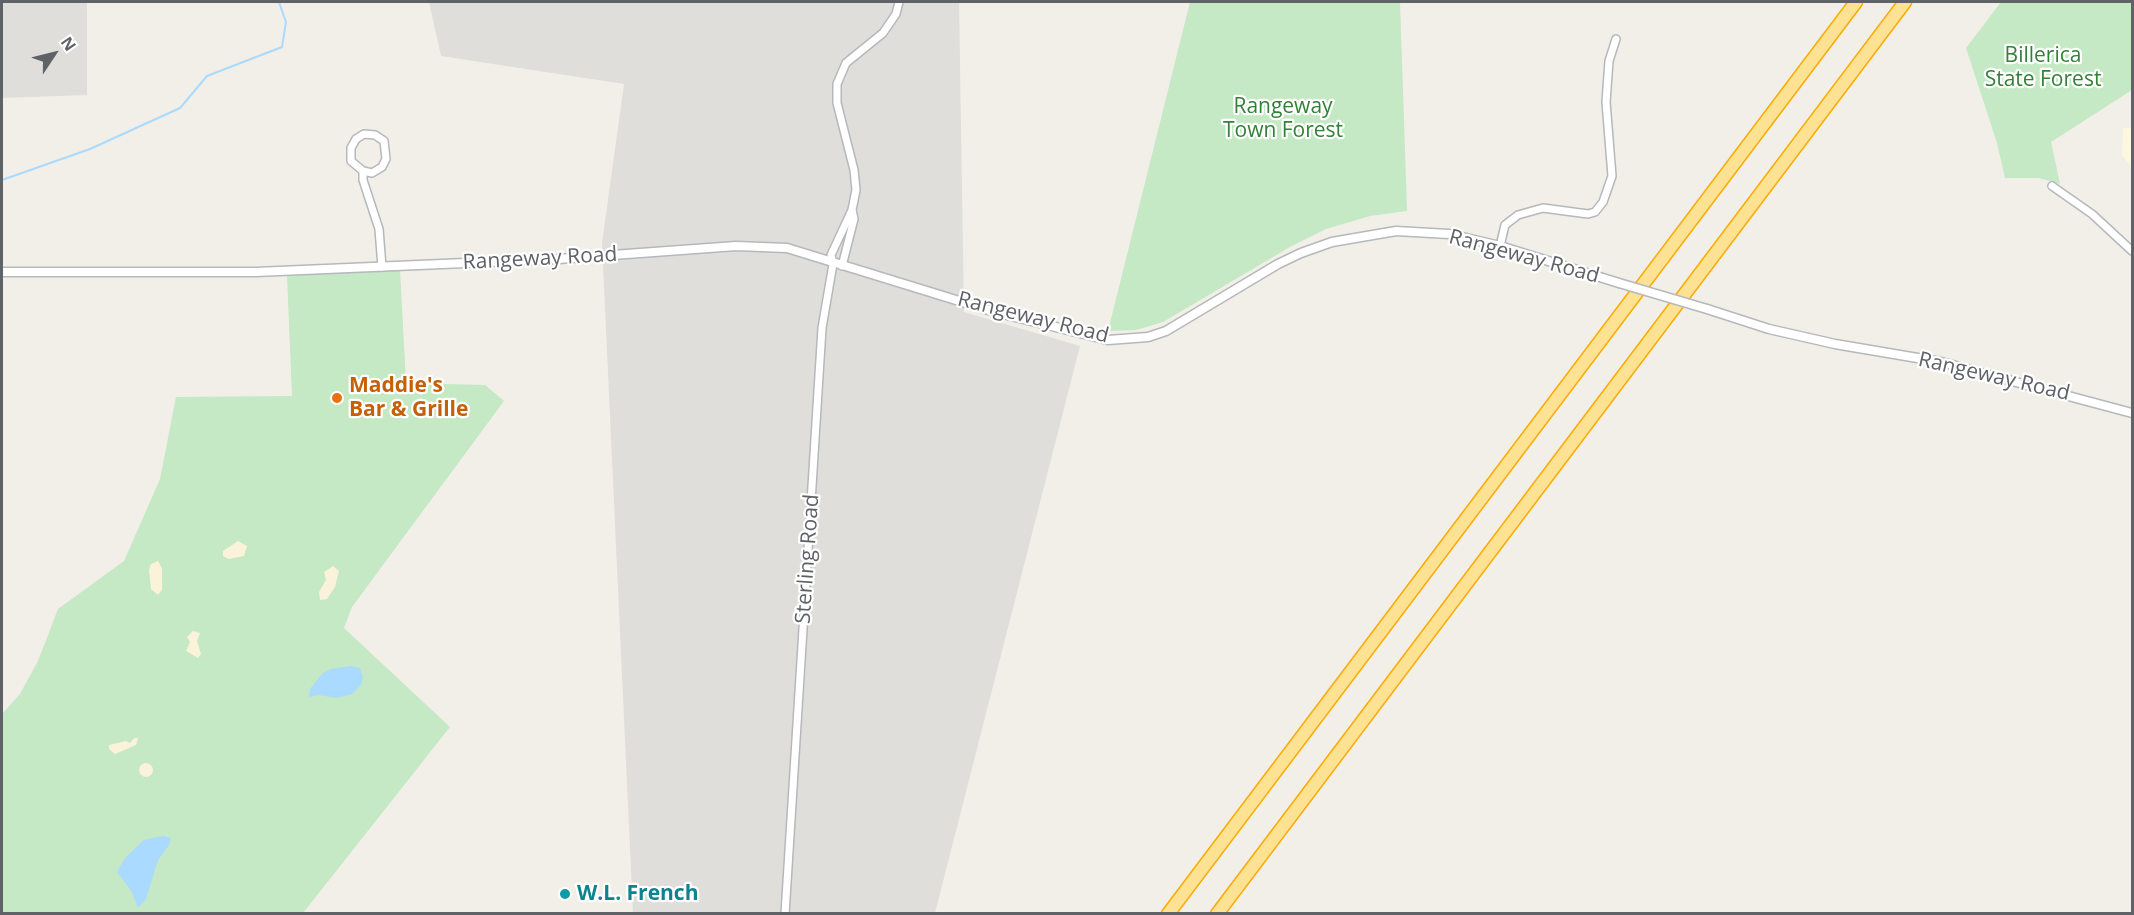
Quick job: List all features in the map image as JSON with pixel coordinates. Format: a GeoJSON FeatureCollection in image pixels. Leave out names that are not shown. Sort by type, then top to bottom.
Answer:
{"type":"FeatureCollection","features":[{"type":"Feature","properties":{"kind":"highway"},"geometry":{"type":"LineString","coordinates":[[1168,914],[1856,2]]}},
{"type":"Feature","properties":{"kind":"highway"},"geometry":{"type":"LineString","coordinates":[[1217,914],[1905,2]]}},
{"type":"Feature","properties":{"kind":"street","name":"Sterling Road"},"geometry":{"type":"LineString","coordinates":[[837,265],[831,255],[852,210],[856,190],[854,170],[837,103],[837,84],[846,63],[883,33],[896,14],[898,2]]}},
{"type":"Feature","properties":{"kind":"street"},"geometry":{"type":"LineString","coordinates":[[1500,246],[1505,225],[1524,212],[1543,208],[1588,214],[1595,212],[1603,202],[1612,176],[1606,102],[1609,61],[1616,39]]}},
{"type":"Feature","properties":{"kind":"street"},"geometry":{"type":"LineString","coordinates":[[363,171],[372,173],[382,167],[386,159],[387,149],[384,141],[375,135],[364,134],[356,139],[351,148],[351,160],[363,171],[365,192],[379,229],[382,267]]}},
{"type":"Feature","properties":{"kind":"street"},"geometry":{"type":"LineString","coordinates":[[2052,186],[2092,214],[2133,251]]}},
{"type":"Feature","properties":{"kind":"street","name":"Sterling Road"},"geometry":{"type":"LineString","coordinates":[[784,914],[822,328],[837,265],[854,219],[852,210]]}},
{"type":"Feature","properties":{"kind":"street","name":"Rangeway Road"},"geometry":{"type":"LineString","coordinates":[[2,272],[256,272],[558,259],[736,246],[787,248],[837,265],[1084,336],[1124,340],[1148,337],[1166,331],[1278,264],[1332,242],[1404,231],[1449,234],[1500,246],[1780,331],[1835,344],[1941,362],[2133,413]]}},
{"type":"Feature","properties":{"kind":"shaded area"},"geometry":{"type":"Polygon","coordinates":[[[2,2],[87,2],[87,95],[2,98],[2,2]]]}},
{"type":"Feature","properties":{"kind":"shaded area"},"geometry":{"type":"Polygon","coordinates":[[[429,2],[959,2],[964,312],[1080,346],[935,913],[633,913],[602,243],[624,84],[441,56],[429,2]]]}},
{"type":"Feature","properties":{"kind":"shaded area"},"geometry":{"type":"Polygon","coordinates":[[[2123,128],[2132,128],[2132,168],[2122,155],[2123,128]]]}},
{"type":"Feature","properties":{"kind":"green space","name":"Rangeway Town Forest"},"geometry":{"type":"Polygon","coordinates":[[[1190,2],[1400,2],[1407,211],[1370,216],[1326,229],[1290,247],[1163,322],[1136,330],[1108,331],[1190,2]]]}},
{"type":"Feature","properties":{"kind":"green space","name":"Billerica State Forest"},"geometry":{"type":"Polygon","coordinates":[[[2001,2],[2132,2],[2132,90],[2051,142],[2060,184],[2039,178],[2005,178],[1997,143],[1966,48],[2001,2]]]}},
{"type":"Feature","properties":{"kind":"green space"},"geometry":{"type":"Polygon","coordinates":[[[400,269],[406,383],[485,385],[504,401],[352,607],[344,628],[450,727],[303,913],[2,913],[2,714],[20,694],[38,661],[58,609],[124,561],[160,479],[176,397],[292,396],[287,276],[400,269]]]}},
{"type":"Feature","properties":{"kind":"sand"},"geometry":{"type":"Polygon","coordinates":[[[238,541],[247,546],[244,556],[229,559],[223,556],[223,551],[238,541]]]}},
{"type":"Feature","properties":{"kind":"sand"},"geometry":{"type":"Polygon","coordinates":[[[158,561],[162,568],[162,590],[158,595],[151,589],[149,570],[151,564],[158,561]]]}},
{"type":"Feature","properties":{"kind":"sand"},"geometry":{"type":"Polygon","coordinates":[[[333,566],[339,571],[335,587],[327,599],[320,600],[319,592],[326,580],[324,572],[333,566]]]}},
{"type":"Feature","properties":{"kind":"sand"},"geometry":{"type":"Polygon","coordinates":[[[193,631],[200,633],[197,641],[201,654],[198,658],[186,651],[190,642],[187,637],[193,631]]]}},
{"type":"Feature","properties":{"kind":"sand"},"geometry":{"type":"Polygon","coordinates":[[[134,738],[138,738],[136,745],[115,754],[109,749],[109,745],[126,741],[130,743],[134,738]]]}},
{"type":"Feature","properties":{"kind":"sand"},"geometry":{"type":"Polygon","coordinates":[[[146,763],[151,765],[153,770],[151,775],[146,777],[141,775],[139,770],[141,765],[146,763]]]}},
{"type":"Feature","properties":{"kind":"water"},"geometry":{"type":"Polygon","coordinates":[[[351,666],[360,668],[363,677],[361,685],[352,694],[336,698],[319,695],[309,697],[310,689],[323,673],[331,669],[351,666]]]}},
{"type":"Feature","properties":{"kind":"water"},"geometry":{"type":"Polygon","coordinates":[[[163,836],[171,838],[169,845],[158,860],[146,899],[138,908],[132,892],[117,872],[125,858],[144,840],[163,836]]]}},
{"type":"Feature","properties":{"kind":"waterway"},"geometry":{"type":"LineString","coordinates":[[2,180],[90,149],[180,108],[207,76],[282,47],[286,22],[279,2]]}},
{"type":"Feature","properties":{"kind":"place","name":"Maddie's Bar & Grille"},"geometry":{"type":"Point","coordinates":[337,398]}},
{"type":"Feature","properties":{"kind":"place","name":"W.L. French"},"geometry":{"type":"Point","coordinates":[565,894]}}]}
